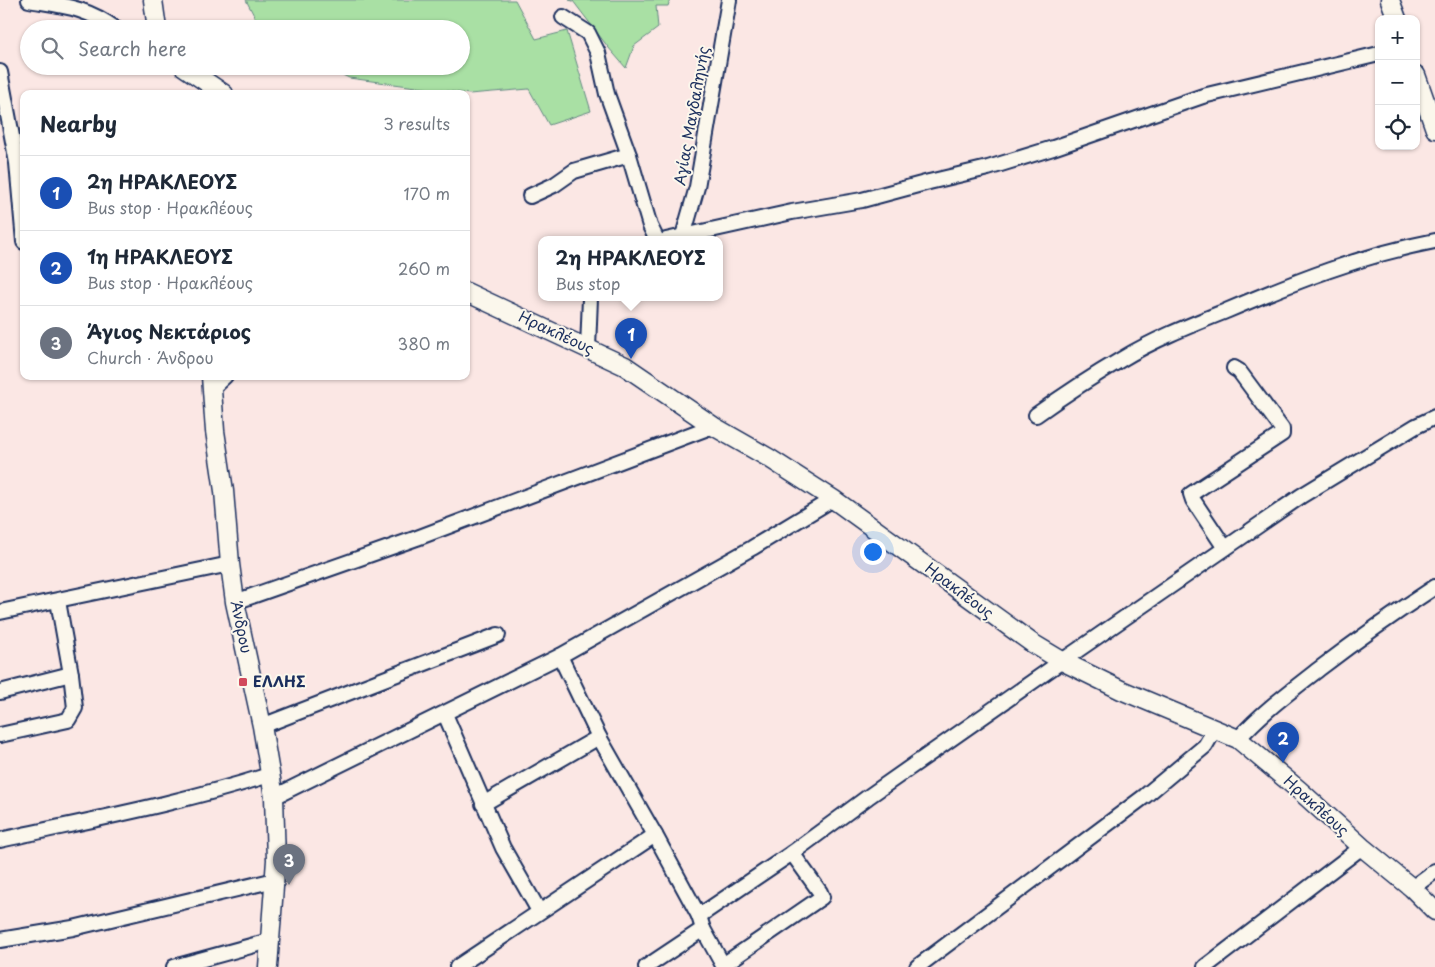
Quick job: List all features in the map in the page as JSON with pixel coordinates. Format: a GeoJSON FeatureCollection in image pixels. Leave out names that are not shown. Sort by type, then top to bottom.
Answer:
{"type":"FeatureCollection","features":[{"type":"Feature","properties":{"kind":"street"},"geometry":{"type":"LineString","coordinates":[[28,0],[77,4],[101,20]]}},
{"type":"Feature","properties":{"kind":"street"},"geometry":{"type":"LineString","coordinates":[[152,0],[155,20]]}},
{"type":"Feature","properties":{"kind":"street","name":"Αγίας Μαγδαληνής"},"geometry":{"type":"LineString","coordinates":[[683,236],[697,187],[729,0]]}},
{"type":"Feature","properties":{"kind":"street"},"geometry":{"type":"LineString","coordinates":[[1390,0],[1396,15]]}},
{"type":"Feature","properties":{"kind":"street"},"geometry":{"type":"LineString","coordinates":[[564,17],[588,34],[598,54],[607,94],[630,154],[650,226],[655,236]]}},
{"type":"Feature","properties":{"kind":"street"},"geometry":{"type":"LineString","coordinates":[[683,236],[792,212],[862,200],[988,168],[1053,148],[1203,96],[1375,55]]}},
{"type":"Feature","properties":{"kind":"street"},"geometry":{"type":"LineString","coordinates":[[0,72],[17,163],[20,197]]}},
{"type":"Feature","properties":{"kind":"street"},"geometry":{"type":"LineString","coordinates":[[195,75],[215,90]]}},
{"type":"Feature","properties":{"kind":"street"},"geometry":{"type":"LineString","coordinates":[[1420,86],[1435,129]]}},
{"type":"Feature","properties":{"kind":"street"},"geometry":{"type":"LineString","coordinates":[[530,196],[574,171],[630,154]]}},
{"type":"Feature","properties":{"kind":"street"},"geometry":{"type":"LineString","coordinates":[[1036,415],[1073,389],[1124,358],[1182,329],[1287,285],[1343,265],[1398,248],[1435,240]]}},
{"type":"Feature","properties":{"kind":"street","name":"Ηρακλέους"},"geometry":{"type":"LineString","coordinates":[[470,294],[625,366],[713,426],[769,458],[833,499],[1032,644],[1062,661],[1129,693],[1238,739],[1412,888],[1435,911]]}},
{"type":"Feature","properties":{"kind":"street"},"geometry":{"type":"LineString","coordinates":[[588,348],[590,301]]}},
{"type":"Feature","properties":{"kind":"street"},"geometry":{"type":"LineString","coordinates":[[1225,548],[1193,500],[1191,494],[1282,434],[1282,429],[1239,371],[1234,368]]}},
{"type":"Feature","properties":{"kind":"street","name":"Άνδρου"},"geometry":{"type":"LineString","coordinates":[[211,383],[235,602],[262,726],[274,797],[276,860],[268,967]]}},
{"type":"Feature","properties":{"kind":"street"},"geometry":{"type":"LineString","coordinates":[[646,967],[701,922],[868,797],[1062,661],[1301,496],[1416,426],[1435,417]]}},
{"type":"Feature","properties":{"kind":"street"},"geometry":{"type":"LineString","coordinates":[[235,602],[417,538],[713,426]]}},
{"type":"Feature","properties":{"kind":"street"},"geometry":{"type":"LineString","coordinates":[[274,797],[560,656],[752,548],[833,499]]}},
{"type":"Feature","properties":{"kind":"street"},"geometry":{"type":"LineString","coordinates":[[0,612],[230,564]]}},
{"type":"Feature","properties":{"kind":"street"},"geometry":{"type":"LineString","coordinates":[[1238,739],[1272,705],[1380,623],[1435,586]]}},
{"type":"Feature","properties":{"kind":"street"},"geometry":{"type":"LineString","coordinates":[[0,735],[68,720],[75,708],[58,600]]}},
{"type":"Feature","properties":{"kind":"street"},"geometry":{"type":"LineString","coordinates":[[262,726],[498,635]]}},
{"type":"Feature","properties":{"kind":"street"},"geometry":{"type":"LineString","coordinates":[[560,656],[599,736],[656,835],[724,966],[822,897],[792,853]]}},
{"type":"Feature","properties":{"kind":"street"},"geometry":{"type":"LineString","coordinates":[[0,692],[71,674]]}},
{"type":"Feature","properties":{"kind":"street"},"geometry":{"type":"LineString","coordinates":[[445,714],[503,848],[539,911]]}},
{"type":"Feature","properties":{"kind":"street"},"geometry":{"type":"LineString","coordinates":[[918,967],[1145,796],[1205,746],[1215,729]]}},
{"type":"Feature","properties":{"kind":"street"},"geometry":{"type":"LineString","coordinates":[[483,804],[599,736]]}},
{"type":"Feature","properties":{"kind":"street"},"geometry":{"type":"LineString","coordinates":[[0,840],[165,805],[269,775]]}},
{"type":"Feature","properties":{"kind":"street"},"geometry":{"type":"LineString","coordinates":[[457,967],[656,835]]}},
{"type":"Feature","properties":{"kind":"street"},"geometry":{"type":"LineString","coordinates":[[1205,967],[1362,847]]}},
{"type":"Feature","properties":{"kind":"street"},"geometry":{"type":"LineString","coordinates":[[1412,888],[1435,870]]}},
{"type":"Feature","properties":{"kind":"street"},"geometry":{"type":"LineString","coordinates":[[0,940],[74,928],[275,880]]}},
{"type":"Feature","properties":{"kind":"street"},"geometry":{"type":"LineString","coordinates":[[174,967],[269,941]]}},
{"type":"Feature","properties":{"kind":"green space"},"geometry":{"type":"Polygon","coordinates":[[[246,0],[515,0],[536,39],[567,31],[591,111],[549,125],[529,89],[470,94],[470,90],[439,90],[349,78],[343,75],[470,75],[470,20],[256,20],[246,0]]]}},
{"type":"Feature","properties":{"kind":"green space"},"geometry":{"type":"Polygon","coordinates":[[[569,0],[670,0],[668,6],[656,6],[658,28],[634,46],[626,68],[573,1],[569,0]]]}},
{"type":"Feature","properties":{"kind":"place","name":"2η ΗΡΑΚΛΕΟΥΣ"},"geometry":{"type":"Point","coordinates":[631,359]}},
{"type":"Feature","properties":{"kind":"place","name":"ΕΛΛΗΣ"},"geometry":{"type":"Point","coordinates":[243,682]}},
{"type":"Feature","properties":{"kind":"place","name":"1η ΗΡΑΚΛΕΟΥΣ"},"geometry":{"type":"Point","coordinates":[1283,763]}},
{"type":"Feature","properties":{"kind":"place","name":"Άγιος Νεκτάριος"},"geometry":{"type":"Point","coordinates":[289,885]}}]}
